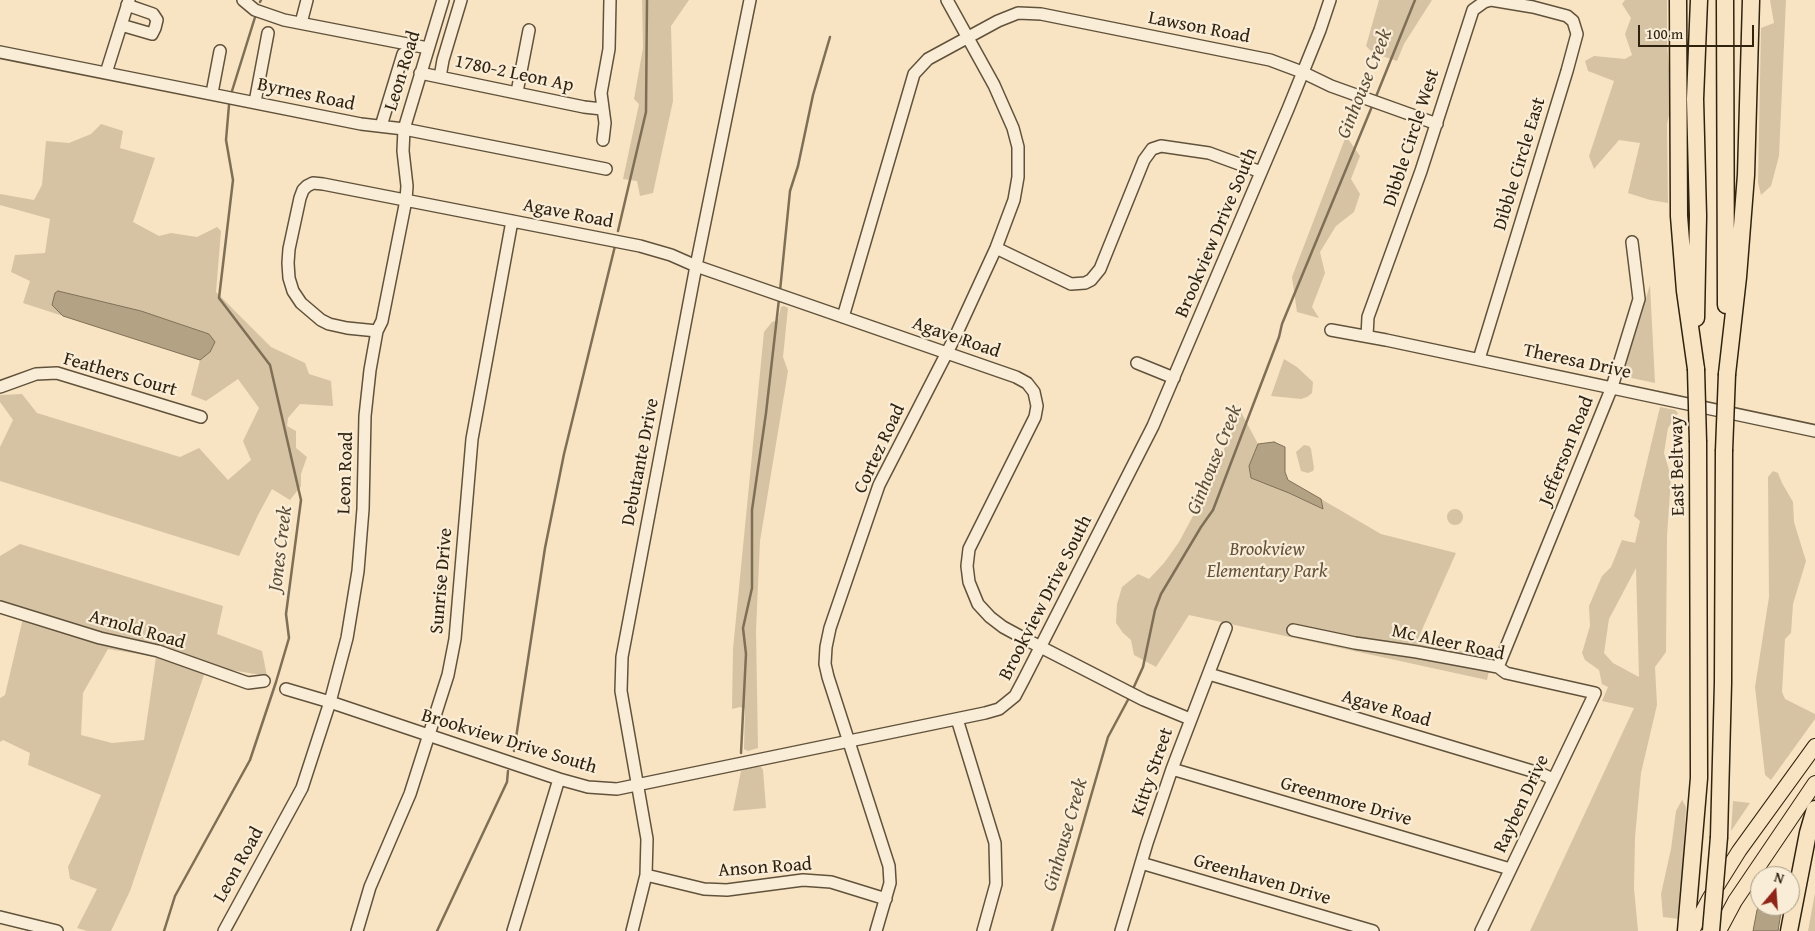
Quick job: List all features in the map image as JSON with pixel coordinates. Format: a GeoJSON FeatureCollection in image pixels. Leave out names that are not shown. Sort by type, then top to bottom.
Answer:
{"type":"FeatureCollection","features":[{"type":"Feature","properties":{"kind":"highway"},"geometry":{"type":"LineString","coordinates":[[1678,0],[1679,216],[1684,291],[1696,369]]}},
{"type":"Feature","properties":{"kind":"highway","name":"East Beltway"},"geometry":{"type":"LineString","coordinates":[[1686,931],[1699,778],[1696,99],[1699,0]]}},
{"type":"Feature","properties":{"kind":"highway"},"geometry":{"type":"LineString","coordinates":[[1711,931],[1719,837],[1724,451],[1727,374],[1725,0]]}},
{"type":"Feature","properties":{"kind":"highway"},"geometry":{"type":"LineString","coordinates":[[1727,374],[1738,277],[1746,175],[1751,0]]}},
{"type":"Feature","properties":{"kind":"highway"},"geometry":{"type":"LineString","coordinates":[[1789,931],[1808,833],[1815,809]]}},
{"type":"Feature","properties":{"kind":"main road"},"geometry":{"type":"LineString","coordinates":[[1692,931],[1709,899],[1739,851],[1815,746]]}},
{"type":"Feature","properties":{"kind":"main road"},"geometry":{"type":"LineString","coordinates":[[1719,931],[1735,900],[1815,783]]}},
{"type":"Feature","properties":{"kind":"street"},"geometry":{"type":"LineString","coordinates":[[244,0],[255,10],[284,20],[428,48]]}},
{"type":"Feature","properties":{"kind":"street"},"geometry":{"type":"LineString","coordinates":[[301,23],[308,0]]}},
{"type":"Feature","properties":{"kind":"street","name":"Leon Road"},"geometry":{"type":"LineString","coordinates":[[224,931],[302,788],[330,702],[347,638],[358,571],[363,509],[365,416],[377,331],[382,321],[406,200],[407,186],[403,151],[404,129],[443,0]]}},
{"type":"Feature","properties":{"kind":"street"},"geometry":{"type":"LineString","coordinates":[[440,77],[443,60],[461,0]]}},
{"type":"Feature","properties":{"kind":"street"},"geometry":{"type":"LineString","coordinates":[[603,140],[605,123],[601,93],[609,49],[610,0]]}},
{"type":"Feature","properties":{"kind":"street","name":"Debutante Drive"},"geometry":{"type":"LineString","coordinates":[[632,931],[646,875],[647,839],[621,691],[621,665],[696,266],[750,0]]}},
{"type":"Feature","properties":{"kind":"street","name":"Cortez Road"},"geometry":{"type":"LineString","coordinates":[[876,931],[890,883],[889,866],[826,671],[826,647],[879,485],[955,337],[996,248],[1014,200],[1018,177],[1018,147],[1003,103],[947,0]]}},
{"type":"Feature","properties":{"kind":"street","name":"Brookview Drive South"},"geometry":{"type":"LineString","coordinates":[[330,702],[559,779],[588,787],[604,788],[622,788],[637,783],[848,742],[999,709],[1015,696],[1154,426],[1262,172],[1320,30],[1330,0]]}},
{"type":"Feature","properties":{"kind":"street","name":"Dibble Circle West"},"geometry":{"type":"LineString","coordinates":[[1367,336],[1368,316],[1437,124],[1473,10],[1484,2],[1491,0],[1534,3]]}},
{"type":"Feature","properties":{"kind":"street"},"geometry":{"type":"LineString","coordinates":[[106,73],[128,2],[152,14],[157,20],[152,34],[121,26]]}},
{"type":"Feature","properties":{"kind":"street","name":"Dibble Circle East"},"geometry":{"type":"LineString","coordinates":[[1480,359],[1570,63],[1577,34],[1573,21],[1567,16],[1534,3]]}},
{"type":"Feature","properties":{"kind":"street","name":"Lawson Road"},"geometry":{"type":"LineString","coordinates":[[843,317],[914,74],[928,59],[1010,16],[1027,12],[1270,60],[1302,72],[1331,86],[1437,124]]}},
{"type":"Feature","properties":{"kind":"street"},"geometry":{"type":"LineString","coordinates":[[517,92],[529,30]]}},
{"type":"Feature","properties":{"kind":"street"},"geometry":{"type":"LineString","coordinates":[[255,102],[268,33]]}},
{"type":"Feature","properties":{"kind":"street"},"geometry":{"type":"LineString","coordinates":[[212,94],[220,51]]}},
{"type":"Feature","properties":{"kind":"street","name":"Byrnes Road"},"geometry":{"type":"LineString","coordinates":[[0,52],[606,168]]}},
{"type":"Feature","properties":{"kind":"street"},"geometry":{"type":"LineString","coordinates":[[381,126],[402,54]]}},
{"type":"Feature","properties":{"kind":"street","name":"1780-2 Leon Ap"},"geometry":{"type":"LineString","coordinates":[[420,73],[584,107],[602,109]]}},
{"type":"Feature","properties":{"kind":"street"},"geometry":{"type":"LineString","coordinates":[[996,248],[1071,284],[1085,283],[1091,280],[1100,269],[1144,160],[1152,149],[1161,146],[1209,153],[1262,172]]}},
{"type":"Feature","properties":{"kind":"street","name":"Agave Road"},"geometry":{"type":"LineString","coordinates":[[377,331],[329,324],[310,312],[293,291],[289,278],[288,263],[300,198],[302,190],[313,183],[640,246],[671,255],[696,266],[945,354],[1016,377],[1027,383],[1034,392],[1037,406],[1035,417],[969,549],[967,566],[969,582],[978,604],[1003,627],[1144,700],[1190,719]]}},
{"type":"Feature","properties":{"kind":"street","name":"Sunrise Drive"},"geometry":{"type":"LineString","coordinates":[[356,931],[370,887],[410,794],[448,675],[455,639],[472,439],[512,222]]}},
{"type":"Feature","properties":{"kind":"street","name":"Jefferson Road"},"geometry":{"type":"LineString","coordinates":[[1498,667],[1612,387],[1639,299],[1632,242]]}},
{"type":"Feature","properties":{"kind":"street","name":"Theresa Drive"},"geometry":{"type":"LineString","coordinates":[[1331,330],[1480,359],[1815,431]]}},
{"type":"Feature","properties":{"kind":"street"},"geometry":{"type":"LineString","coordinates":[[1137,363],[1174,378]]}},
{"type":"Feature","properties":{"kind":"street","name":"Feathers Court"},"geometry":{"type":"LineString","coordinates":[[0,387],[36,374],[58,373],[201,417]]}},
{"type":"Feature","properties":{"kind":"street","name":"Arnold Road"},"geometry":{"type":"LineString","coordinates":[[0,607],[100,638],[158,652],[248,683],[264,681]]}},
{"type":"Feature","properties":{"kind":"street","name":"Kitty Street"},"geometry":{"type":"LineString","coordinates":[[1121,931],[1172,769],[1226,628]]}},
{"type":"Feature","properties":{"kind":"street","name":"Mc Aleer Road"},"geometry":{"type":"LineString","coordinates":[[1293,630],[1355,643],[1498,667],[1506,673],[1595,693]]}},
{"type":"Feature","properties":{"kind":"street","name":"Agave Road"},"geometry":{"type":"LineString","coordinates":[[1209,674],[1506,763],[1553,779]]}},
{"type":"Feature","properties":{"kind":"street"},"geometry":{"type":"LineString","coordinates":[[286,689],[330,702]]}},
{"type":"Feature","properties":{"kind":"street","name":"Rayben Drive"},"geometry":{"type":"LineString","coordinates":[[1481,931],[1595,693]]}},
{"type":"Feature","properties":{"kind":"street"},"geometry":{"type":"LineString","coordinates":[[957,719],[995,844],[996,884],[983,931]]}},
{"type":"Feature","properties":{"kind":"street","name":"Greenmore Drive"},"geometry":{"type":"LineString","coordinates":[[1172,769],[1510,870]]}},
{"type":"Feature","properties":{"kind":"street"},"geometry":{"type":"LineString","coordinates":[[513,931],[559,779]]}},
{"type":"Feature","properties":{"kind":"street","name":"Greenhaven Drive"},"geometry":{"type":"LineString","coordinates":[[1141,863],[1373,931]]}},
{"type":"Feature","properties":{"kind":"street","name":"Anson Road"},"geometry":{"type":"LineString","coordinates":[[646,875],[704,889],[727,890],[803,880],[831,882],[886,898]]}},
{"type":"Feature","properties":{"kind":"street"},"geometry":{"type":"LineString","coordinates":[[0,917],[57,931]]}},
{"type":"Feature","properties":{"kind":"green space"},"geometry":{"type":"Polygon","coordinates":[[[642,0],[689,0],[671,26],[673,101],[653,193],[640,196],[637,181],[623,179],[639,104],[634,99],[643,48],[642,0]]]}},
{"type":"Feature","properties":{"kind":"green space"},"geometry":{"type":"Polygon","coordinates":[[[1379,0],[1432,0],[1404,44],[1397,61],[1373,53],[1366,46],[1379,0]]]}},
{"type":"Feature","properties":{"kind":"green space"},"geometry":{"type":"Polygon","coordinates":[[[1625,0],[1667,0],[1667,44],[1672,103],[1667,124],[1668,203],[1628,193],[1640,143],[1619,140],[1594,169],[1589,156],[1614,81],[1588,71],[1585,61],[1594,56],[1625,59],[1632,55],[1625,34],[1631,18],[1622,4],[1625,0]]]}},
{"type":"Feature","properties":{"kind":"green space"},"geometry":{"type":"Polygon","coordinates":[[[1770,0],[1786,0],[1779,156],[1771,186],[1761,195],[1758,183],[1761,28],[1774,23],[1770,0]]]}},
{"type":"Feature","properties":{"kind":"green space"},"geometry":{"type":"Polygon","coordinates":[[[101,124],[123,131],[120,148],[155,158],[133,222],[159,236],[171,233],[197,237],[217,227],[221,231],[216,292],[271,347],[305,363],[309,374],[331,381],[333,406],[300,404],[288,418],[287,426],[296,431],[296,448],[307,457],[301,474],[301,486],[290,500],[272,489],[239,556],[0,481],[0,447],[13,420],[0,402],[0,395],[22,394],[37,413],[180,457],[199,448],[228,480],[251,460],[243,441],[259,408],[238,379],[206,401],[191,395],[200,360],[210,352],[209,334],[141,311],[58,291],[52,305],[63,316],[23,303],[30,281],[11,272],[15,255],[45,253],[50,219],[0,205],[0,194],[34,200],[42,185],[46,141],[69,143],[91,134],[101,124]]]}},
{"type":"Feature","properties":{"kind":"green space"},"geometry":{"type":"Polygon","coordinates":[[[1346,136],[1360,156],[1351,179],[1360,194],[1354,212],[1336,226],[1320,252],[1325,273],[1312,307],[1319,318],[1297,312],[1292,277],[1346,136]]]}},
{"type":"Feature","properties":{"kind":"green space"},"geometry":{"type":"Polygon","coordinates":[[[1650,285],[1655,383],[1622,376],[1650,285]]]}},
{"type":"Feature","properties":{"kind":"green space"},"geometry":{"type":"Polygon","coordinates":[[[781,307],[788,308],[783,357],[788,371],[760,541],[756,630],[758,748],[748,751],[744,749],[745,709],[740,707],[732,709],[733,649],[764,332],[772,322],[778,320],[781,307]]]}},
{"type":"Feature","properties":{"kind":"green space"},"geometry":{"type":"Polygon","coordinates":[[[1284,359],[1297,367],[1313,382],[1312,393],[1307,397],[1301,399],[1271,396],[1284,359]]]}},
{"type":"Feature","properties":{"kind":"green space"},"geometry":{"type":"Polygon","coordinates":[[[1660,407],[1675,410],[1678,413],[1668,428],[1664,453],[1671,477],[1667,536],[1666,652],[1655,667],[1657,705],[1641,773],[1635,837],[1634,888],[1638,931],[1530,931],[1634,708],[1602,701],[1608,687],[1602,684],[1599,670],[1585,660],[1582,653],[1590,626],[1589,606],[1602,576],[1611,567],[1622,540],[1635,543],[1640,521],[1634,516],[1660,407]],[[1636,568],[1609,619],[1604,653],[1613,663],[1639,677],[1636,568]]]}},
{"type":"Feature","properties":{"kind":"green space","name":"Brookview Elementary Park"},"geometry":{"type":"Polygon","coordinates":[[[1241,412],[1258,444],[1249,466],[1289,493],[1322,509],[1321,499],[1381,534],[1456,553],[1417,641],[1492,658],[1487,680],[1189,615],[1156,667],[1134,655],[1131,640],[1116,623],[1117,604],[1122,587],[1138,574],[1149,579],[1164,563],[1179,542],[1241,412]]]}},
{"type":"Feature","properties":{"kind":"green space"},"geometry":{"type":"Polygon","coordinates":[[[1304,445],[1309,446],[1311,449],[1314,468],[1313,471],[1308,473],[1301,471],[1296,452],[1304,445]]]}},
{"type":"Feature","properties":{"kind":"green space"},"geometry":{"type":"Polygon","coordinates":[[[1773,471],[1778,473],[1793,502],[1794,522],[1806,561],[1793,604],[1791,633],[1785,639],[1782,692],[1785,699],[1815,714],[1815,719],[1771,780],[1765,775],[1755,687],[1769,597],[1768,477],[1773,471]]]}},
{"type":"Feature","properties":{"kind":"green space"},"geometry":{"type":"Polygon","coordinates":[[[1452,509],[1458,509],[1463,514],[1461,523],[1452,525],[1447,520],[1447,514],[1452,509]]]}},
{"type":"Feature","properties":{"kind":"green space"},"geometry":{"type":"Polygon","coordinates":[[[20,544],[223,606],[217,634],[262,651],[267,676],[207,666],[130,891],[111,931],[87,931],[77,928],[97,889],[70,879],[68,867],[101,795],[28,765],[30,753],[3,740],[0,742],[0,698],[5,695],[23,618],[0,611],[0,556],[20,544]],[[108,649],[83,693],[81,735],[112,743],[144,740],[156,657],[108,649]]]}},
{"type":"Feature","properties":{"kind":"green space"},"geometry":{"type":"Polygon","coordinates":[[[751,767],[761,767],[763,770],[766,808],[733,811],[741,771],[751,767]]]}},
{"type":"Feature","properties":{"kind":"green space"},"geometry":{"type":"Polygon","coordinates":[[[1682,800],[1686,807],[1680,919],[1663,917],[1661,894],[1671,849],[1676,811],[1682,800]]]}},
{"type":"Feature","properties":{"kind":"green space"},"geometry":{"type":"Polygon","coordinates":[[[1733,801],[1750,803],[1731,831],[1733,801]]]}},
{"type":"Feature","properties":{"kind":"green space"},"geometry":{"type":"Polygon","coordinates":[[[1815,893],[1815,931],[1808,931],[1815,893]]]}},
{"type":"Feature","properties":{"kind":"shaded area"},"geometry":{"type":"Polygon","coordinates":[[[58,291],[141,311],[209,334],[215,342],[210,352],[200,360],[63,316],[52,305],[55,293],[58,291]]]}},
{"type":"Feature","properties":{"kind":"shaded area"},"geometry":{"type":"Polygon","coordinates":[[[1274,442],[1285,447],[1285,472],[1288,480],[1321,499],[1323,509],[1251,478],[1249,466],[1258,444],[1274,442]]]}},
{"type":"Feature","properties":{"kind":"shaded area"},"geometry":{"type":"Polygon","coordinates":[[[1756,916],[1780,916],[1778,931],[1753,931],[1756,916]]]}},
{"type":"Feature","properties":{"kind":"waterway"},"geometry":{"type":"LineString","coordinates":[[618,231],[646,112],[647,0]]}},
{"type":"Feature","properties":{"kind":"waterway","name":"Ginhouse Creek"},"geometry":{"type":"LineString","coordinates":[[1375,99],[1415,0]]}},
{"type":"Feature","properties":{"kind":"waterway","name":"Jones Creek"},"geometry":{"type":"LineString","coordinates":[[232,91],[256,14]]}},
{"type":"Feature","properties":{"kind":"waterway"},"geometry":{"type":"LineString","coordinates":[[780,291],[790,191],[798,166],[813,95],[830,37]]}},
{"type":"Feature","properties":{"kind":"waterway","name":"Ginhouse Creek"},"geometry":{"type":"LineString","coordinates":[[1132,691],[1143,667],[1155,610],[1161,594],[1213,510],[1279,337],[1282,324],[1373,104]]}},
{"type":"Feature","properties":{"kind":"waterway","name":"Jones Creek"},"geometry":{"type":"LineString","coordinates":[[164,931],[175,896],[250,760],[276,682],[289,638],[286,614],[301,500],[270,365],[219,298],[233,180],[226,140],[229,105]]}},
{"type":"Feature","properties":{"kind":"waterway"},"geometry":{"type":"LineString","coordinates":[[514,751],[545,548],[564,454],[615,246]]}},
{"type":"Feature","properties":{"kind":"waterway"},"geometry":{"type":"LineString","coordinates":[[741,753],[746,654],[743,628],[752,588],[752,510],[766,413],[779,299]]}},
{"type":"Feature","properties":{"kind":"waterway","name":"Ginhouse Creek"},"geometry":{"type":"LineString","coordinates":[[1052,931],[1108,737],[1130,696]]}},
{"type":"Feature","properties":{"kind":"waterway"},"geometry":{"type":"LineString","coordinates":[[437,931],[507,782],[508,771]]}}]}
